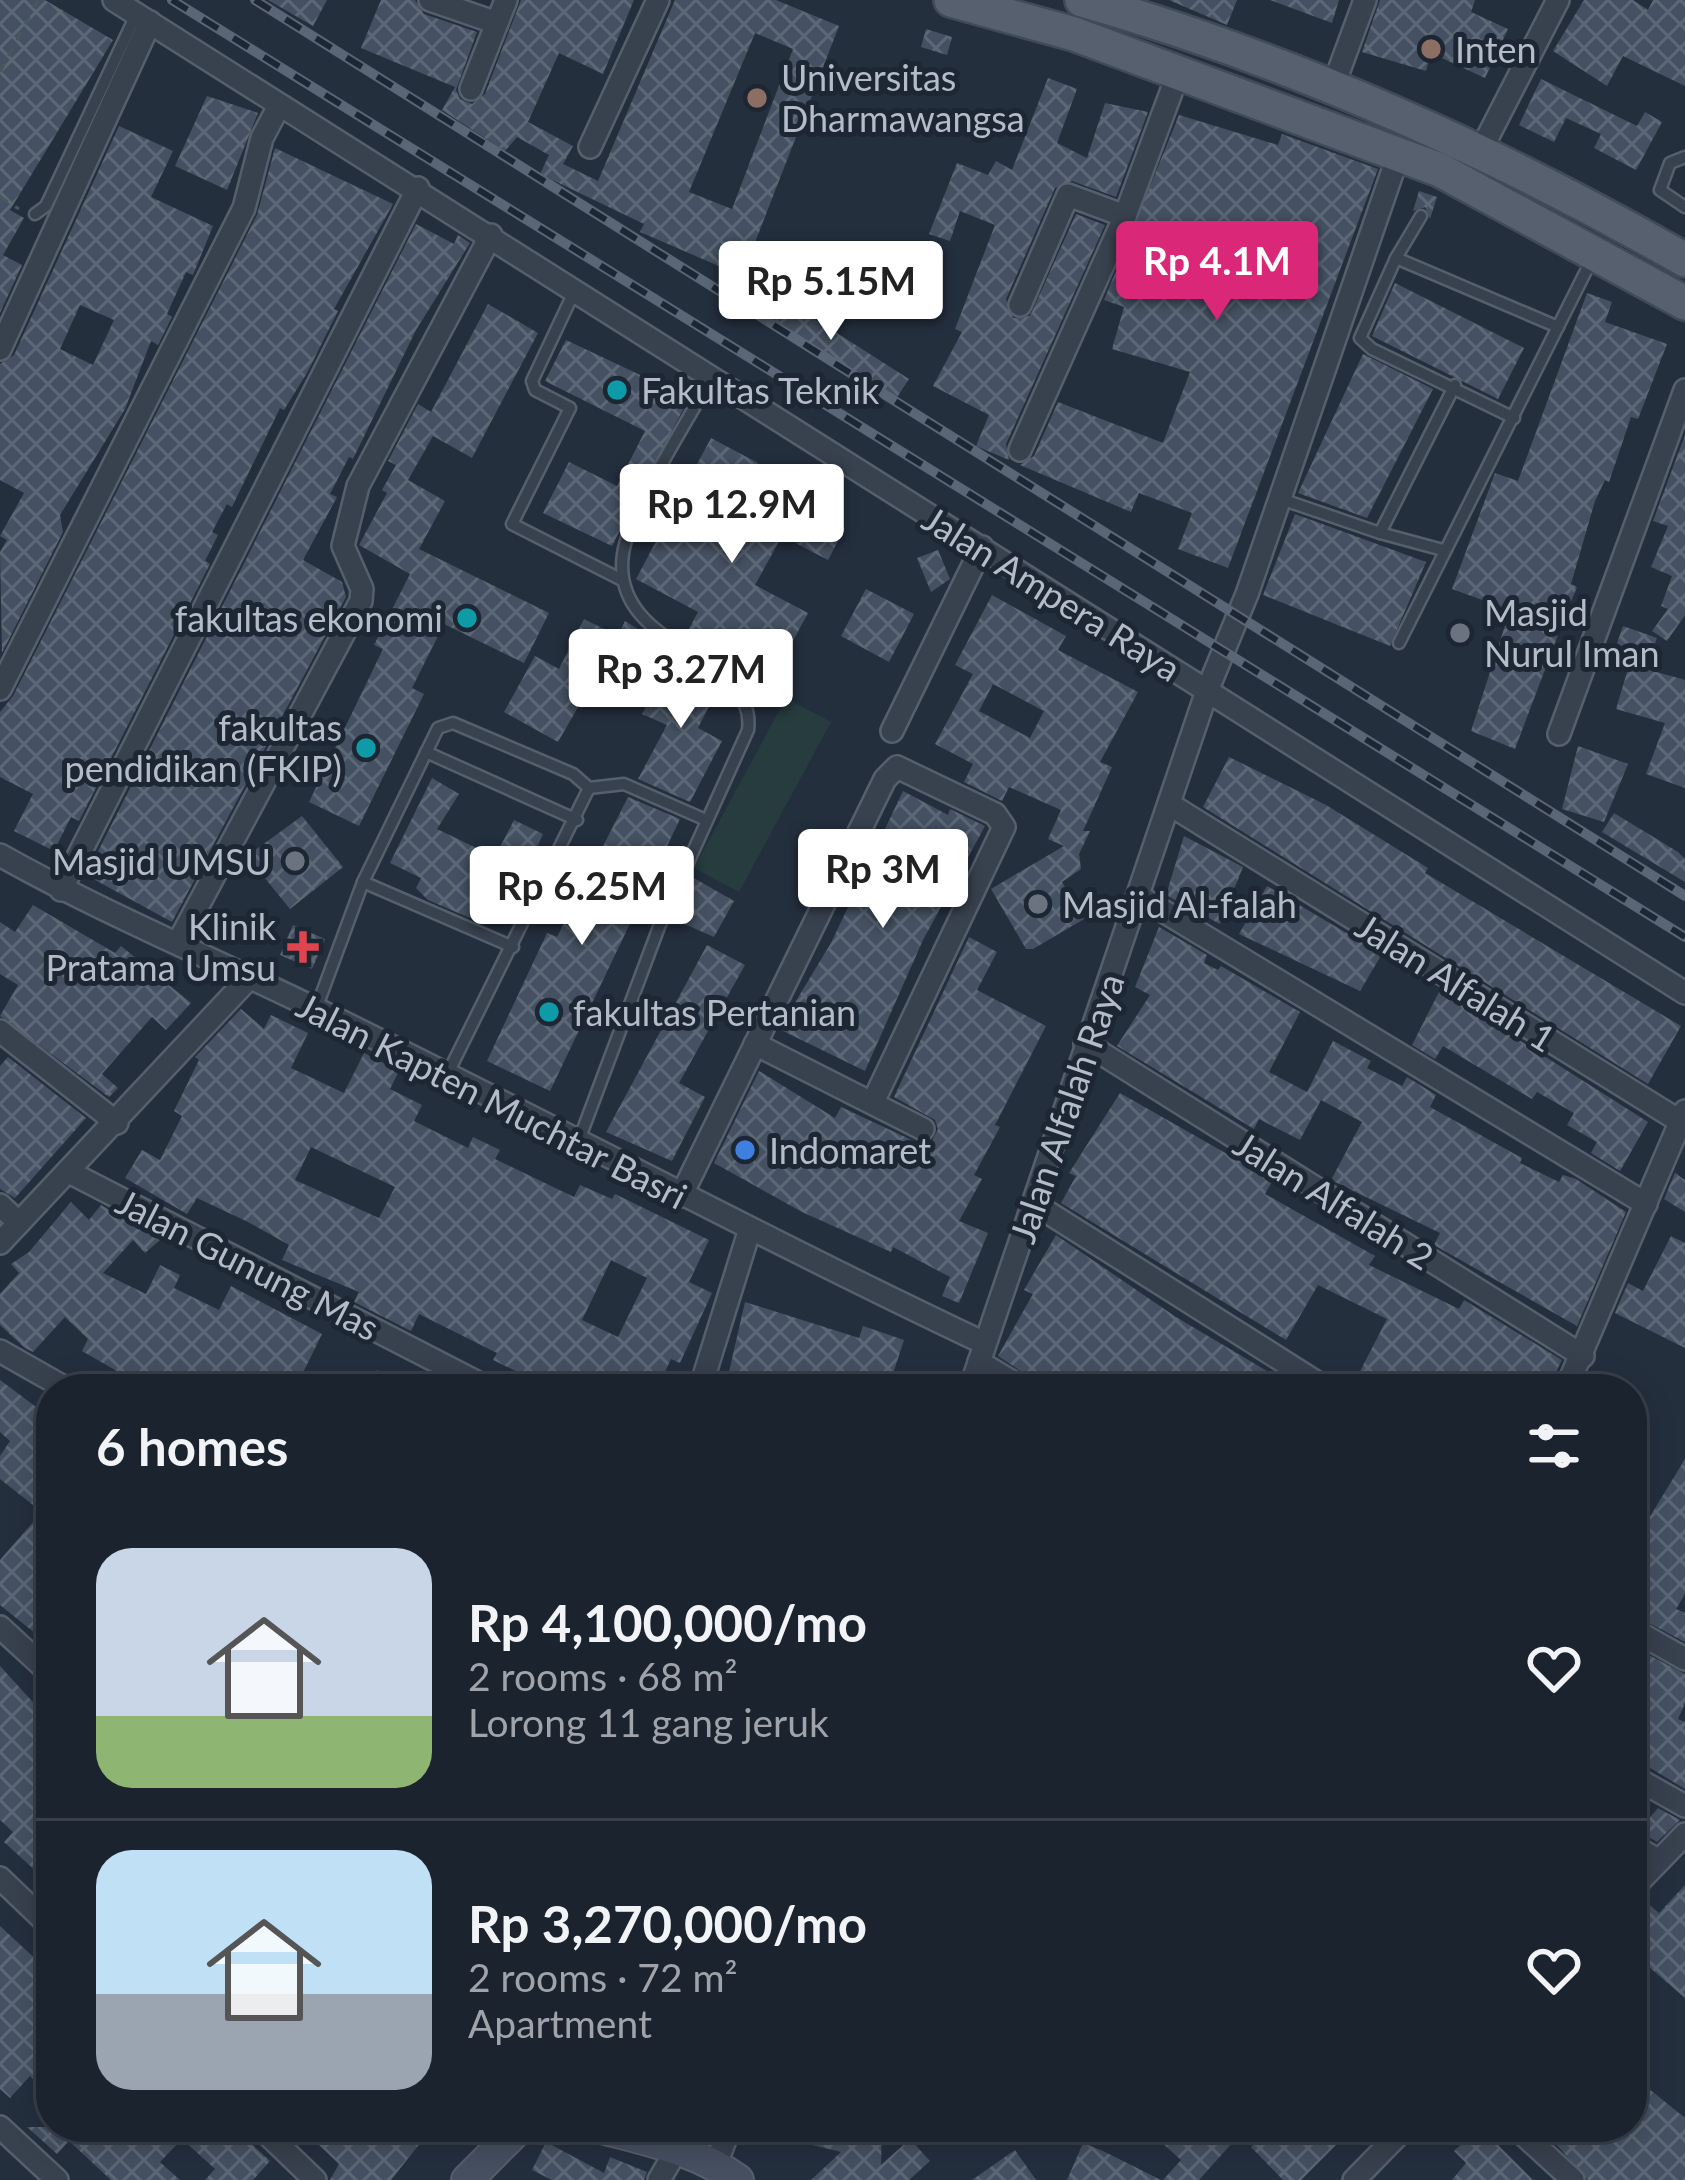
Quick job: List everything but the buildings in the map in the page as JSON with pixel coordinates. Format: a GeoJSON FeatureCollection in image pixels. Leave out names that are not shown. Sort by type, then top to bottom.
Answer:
{"type":"FeatureCollection","features":[{"type":"Feature","properties":{"kind":"main road"},"geometry":{"type":"LineString","coordinates":[[951,0],[1074,34],[1399,153],[1596,251],[1685,303]]}},
{"type":"Feature","properties":{"kind":"main road"},"geometry":{"type":"LineString","coordinates":[[1082,0],[1126,6],[1334,84],[1481,150],[1685,260]]}},
{"type":"Feature","properties":{"kind":"street","name":"Jalan Ampera Raya"},"geometry":{"type":"LineString","coordinates":[[114,0],[576,287],[710,379],[1685,993]]}},
{"type":"Feature","properties":{"kind":"street"},"geometry":{"type":"LineString","coordinates":[[430,0],[497,23]]}},
{"type":"Feature","properties":{"kind":"street"},"geometry":{"type":"LineString","coordinates":[[471,89],[506,0]]}},
{"type":"Feature","properties":{"kind":"street"},"geometry":{"type":"LineString","coordinates":[[590,147],[658,0]]}},
{"type":"Feature","properties":{"kind":"street"},"geometry":{"type":"LineString","coordinates":[[1334,84],[1365,0]]}},
{"type":"Feature","properties":{"kind":"street"},"geometry":{"type":"LineString","coordinates":[[1481,150],[1558,0]]}},
{"type":"Feature","properties":{"kind":"street"},"geometry":{"type":"LineString","coordinates":[[0,349],[143,18]]}},
{"type":"Feature","properties":{"kind":"street"},"geometry":{"type":"LineString","coordinates":[[1020,450],[1125,215],[1179,71]]}},
{"type":"Feature","properties":{"kind":"street"},"geometry":{"type":"LineString","coordinates":[[0,689],[244,208],[262,138],[279,106]]}},
{"type":"Feature","properties":{"kind":"street","name":"Jalan Alfalah Raya"},"geometry":{"type":"LineString","coordinates":[[975,1374],[1207,691],[1280,499],[1399,153]]}},
{"type":"Feature","properties":{"kind":"street"},"geometry":{"type":"LineString","coordinates":[[62,890],[418,188]]}},
{"type":"Feature","properties":{"kind":"street"},"geometry":{"type":"LineString","coordinates":[[1020,305],[1068,195],[1125,215]]}},
{"type":"Feature","properties":{"kind":"street"},"geometry":{"type":"LineString","coordinates":[[178,943],[361,601],[362,590],[343,546],[358,486],[491,235]]}},
{"type":"Feature","properties":{"kind":"street"},"geometry":{"type":"LineString","coordinates":[[1559,734],[1685,390]]}},
{"type":"Feature","properties":{"kind":"street"},"geometry":{"type":"LineString","coordinates":[[892,731],[982,548]]}},
{"type":"Feature","properties":{"kind":"street"},"geometry":{"type":"LineString","coordinates":[[681,1196],[885,779],[891,770],[905,769],[995,814],[1004,827],[874,1102]]}},
{"type":"Feature","properties":{"kind":"street","name":"Jalan Alfalah 1"},"geometry":{"type":"LineString","coordinates":[[1169,804],[1683,1116]]}},
{"type":"Feature","properties":{"kind":"street","name":"Jalan Kapten Muchtar Basri"},"geometry":{"type":"LineString","coordinates":[[0,855],[62,890],[316,1009],[681,1196],[982,1352],[1007,1374]]}},
{"type":"Feature","properties":{"kind":"street"},"geometry":{"type":"LineString","coordinates":[[1140,897],[1646,1204]]}},
{"type":"Feature","properties":{"kind":"street"},"geometry":{"type":"LineString","coordinates":[[0,1244],[249,978]]}},
{"type":"Feature","properties":{"kind":"street"},"geometry":{"type":"LineString","coordinates":[[0,1031],[117,1123]]}},
{"type":"Feature","properties":{"kind":"street","name":"Jalan Alfalah 2"},"geometry":{"type":"LineString","coordinates":[[1085,1043],[1582,1356]]}},
{"type":"Feature","properties":{"kind":"street"},"geometry":{"type":"LineString","coordinates":[[755,1044],[922,1129]]}},
{"type":"Feature","properties":{"kind":"street"},"geometry":{"type":"LineString","coordinates":[[1573,1374],[1683,1116]]}},
{"type":"Feature","properties":{"kind":"street","name":"Jalan Gunung Mas"},"geometry":{"type":"LineString","coordinates":[[69,1172],[461,1374]]}},
{"type":"Feature","properties":{"kind":"street"},"geometry":{"type":"LineString","coordinates":[[1034,1203],[1303,1374]]}},
{"type":"Feature","properties":{"kind":"street"},"geometry":{"type":"LineString","coordinates":[[0,1205],[19,1223]]}},
{"type":"Feature","properties":{"kind":"street"},"geometry":{"type":"LineString","coordinates":[[705,1374],[749,1232]]}},
{"type":"Feature","properties":{"kind":"street"},"geometry":{"type":"LineString","coordinates":[[0,1351],[41,1374]]}},
{"type":"Feature","properties":{"kind":"street"},"geometry":{"type":"LineString","coordinates":[[0,1627],[36,1660]]}},
{"type":"Feature","properties":{"kind":"street"},"geometry":{"type":"LineString","coordinates":[[1647,1637],[1685,1658]]}},
{"type":"Feature","properties":{"kind":"street"},"geometry":{"type":"LineString","coordinates":[[1647,1784],[1685,1806]]}},
{"type":"Feature","properties":{"kind":"street"},"geometry":{"type":"LineString","coordinates":[[1647,1874],[1685,1834]]}},
{"type":"Feature","properties":{"kind":"street"},"geometry":{"type":"LineString","coordinates":[[0,1878],[36,1913]]}},
{"type":"Feature","properties":{"kind":"street"},"geometry":{"type":"LineString","coordinates":[[0,2127],[57,2180]]}},
{"type":"Feature","properties":{"kind":"street"},"geometry":{"type":"LineString","coordinates":[[276,2142],[315,2180]]}},
{"type":"Feature","properties":{"kind":"street"},"geometry":{"type":"LineString","coordinates":[[467,2180],[505,2142]]}},
{"type":"Feature","properties":{"kind":"street"},"geometry":{"type":"LineString","coordinates":[[652,2142],[727,2172],[729,2142]]}},
{"type":"Feature","properties":{"kind":"street"},"geometry":{"type":"LineString","coordinates":[[1354,2180],[1391,2142]]}},
{"type":"Feature","properties":{"kind":"street"},"geometry":{"type":"LineString","coordinates":[[1531,2142],[1573,2180]]}},
{"type":"Feature","properties":{"kind":"street"},"geometry":{"type":"LineString","coordinates":[[659,2180],[677,2149]]}},
{"type":"Feature","properties":{"kind":"lane"},"geometry":{"type":"LineString","coordinates":[[35,214],[46,206],[143,18]]}},
{"type":"Feature","properties":{"kind":"lane"},"geometry":{"type":"LineString","coordinates":[[1685,157],[1670,164],[1660,190],[1685,208]]}},
{"type":"Feature","properties":{"kind":"lane"},"geometry":{"type":"LineString","coordinates":[[1421,216],[1360,338],[1372,349],[1455,385],[1514,418]]}},
{"type":"Feature","properties":{"kind":"lane"},"geometry":{"type":"LineString","coordinates":[[1399,644],[1596,251]]}},
{"type":"Feature","properties":{"kind":"lane"},"geometry":{"type":"LineString","coordinates":[[1396,258],[1558,327]]}},
{"type":"Feature","properties":{"kind":"lane"},"geometry":{"type":"LineString","coordinates":[[576,287],[532,381],[535,390],[570,408],[512,524],[622,580]]}},
{"type":"Feature","properties":{"kind":"lane"},"geometry":{"type":"LineString","coordinates":[[578,1143],[659,927],[748,730],[750,713],[732,684],[664,638],[630,602],[622,580],[627,536],[710,379]]}},
{"type":"Feature","properties":{"kind":"lane"},"geometry":{"type":"LineString","coordinates":[[1380,533],[1455,385]]}},
{"type":"Feature","properties":{"kind":"lane"},"geometry":{"type":"LineString","coordinates":[[1280,499],[1443,550]]}},
{"type":"Feature","properties":{"kind":"lane"},"geometry":{"type":"LineString","coordinates":[[316,1009],[363,882],[438,728],[449,722],[573,774],[589,788],[624,784],[706,820]]}},
{"type":"Feature","properties":{"kind":"lane"},"geometry":{"type":"LineString","coordinates":[[426,752],[577,820]]}},
{"type":"Feature","properties":{"kind":"lane"},"geometry":{"type":"LineString","coordinates":[[447,1076],[589,788]]}},
{"type":"Feature","properties":{"kind":"lane"},"geometry":{"type":"LineString","coordinates":[[363,882],[513,947]]}},
{"type":"Feature","properties":{"kind":"lane"},"geometry":{"type":"LineString","coordinates":[[1647,1847],[1664,1857]]}},
{"type":"Feature","properties":{"kind":"path"},"geometry":{"type":"LineString","coordinates":[[0,72],[38,0]]}},
{"type":"Feature","properties":{"kind":"path"},"geometry":{"type":"LineString","coordinates":[[0,197],[35,214]]}},
{"type":"Feature","properties":{"kind":"green space"},"geometry":{"type":"Polygon","coordinates":[[[786,698],[831,722],[739,892],[694,868],[786,698]]]}},
{"type":"Feature","properties":{"kind":"railway"},"geometry":{"type":"LineString","coordinates":[[172,0],[1685,937]]}},
{"type":"Feature","properties":{"kind":"railway"},"geometry":{"type":"LineString","coordinates":[[255,0],[1685,896]]}},
{"type":"Feature","properties":{"kind":"place","name":"Inten"},"geometry":{"type":"Point","coordinates":[1431,49]}},
{"type":"Feature","properties":{"kind":"place","name":"Universitas Dharmawangsa"},"geometry":{"type":"Point","coordinates":[757,98]}},
{"type":"Feature","properties":{"kind":"place","name":"Fakultas Teknik"},"geometry":{"type":"Point","coordinates":[617,390]}},
{"type":"Feature","properties":{"kind":"place","name":"fakultas ekonomi"},"geometry":{"type":"Point","coordinates":[467,618]}},
{"type":"Feature","properties":{"kind":"place","name":"Masjid Nurul Iman"},"geometry":{"type":"Point","coordinates":[1460,633]}},
{"type":"Feature","properties":{"kind":"place","name":"fakultas pendidikan (FKIP)"},"geometry":{"type":"Point","coordinates":[366,748]}},
{"type":"Feature","properties":{"kind":"place","name":"Masjid UMSU"},"geometry":{"type":"Point","coordinates":[295,861]}},
{"type":"Feature","properties":{"kind":"place","name":"Masjid Al-falah"},"geometry":{"type":"Point","coordinates":[1038,904]}},
{"type":"Feature","properties":{"kind":"place","name":"Klinik Pratama Umsu"},"geometry":{"type":"Point","coordinates":[303,947]}},
{"type":"Feature","properties":{"kind":"place","name":"fakultas Pertanian"},"geometry":{"type":"Point","coordinates":[549,1012]}},
{"type":"Feature","properties":{"kind":"place","name":"Indomaret"},"geometry":{"type":"Point","coordinates":[745,1150]}}]}
